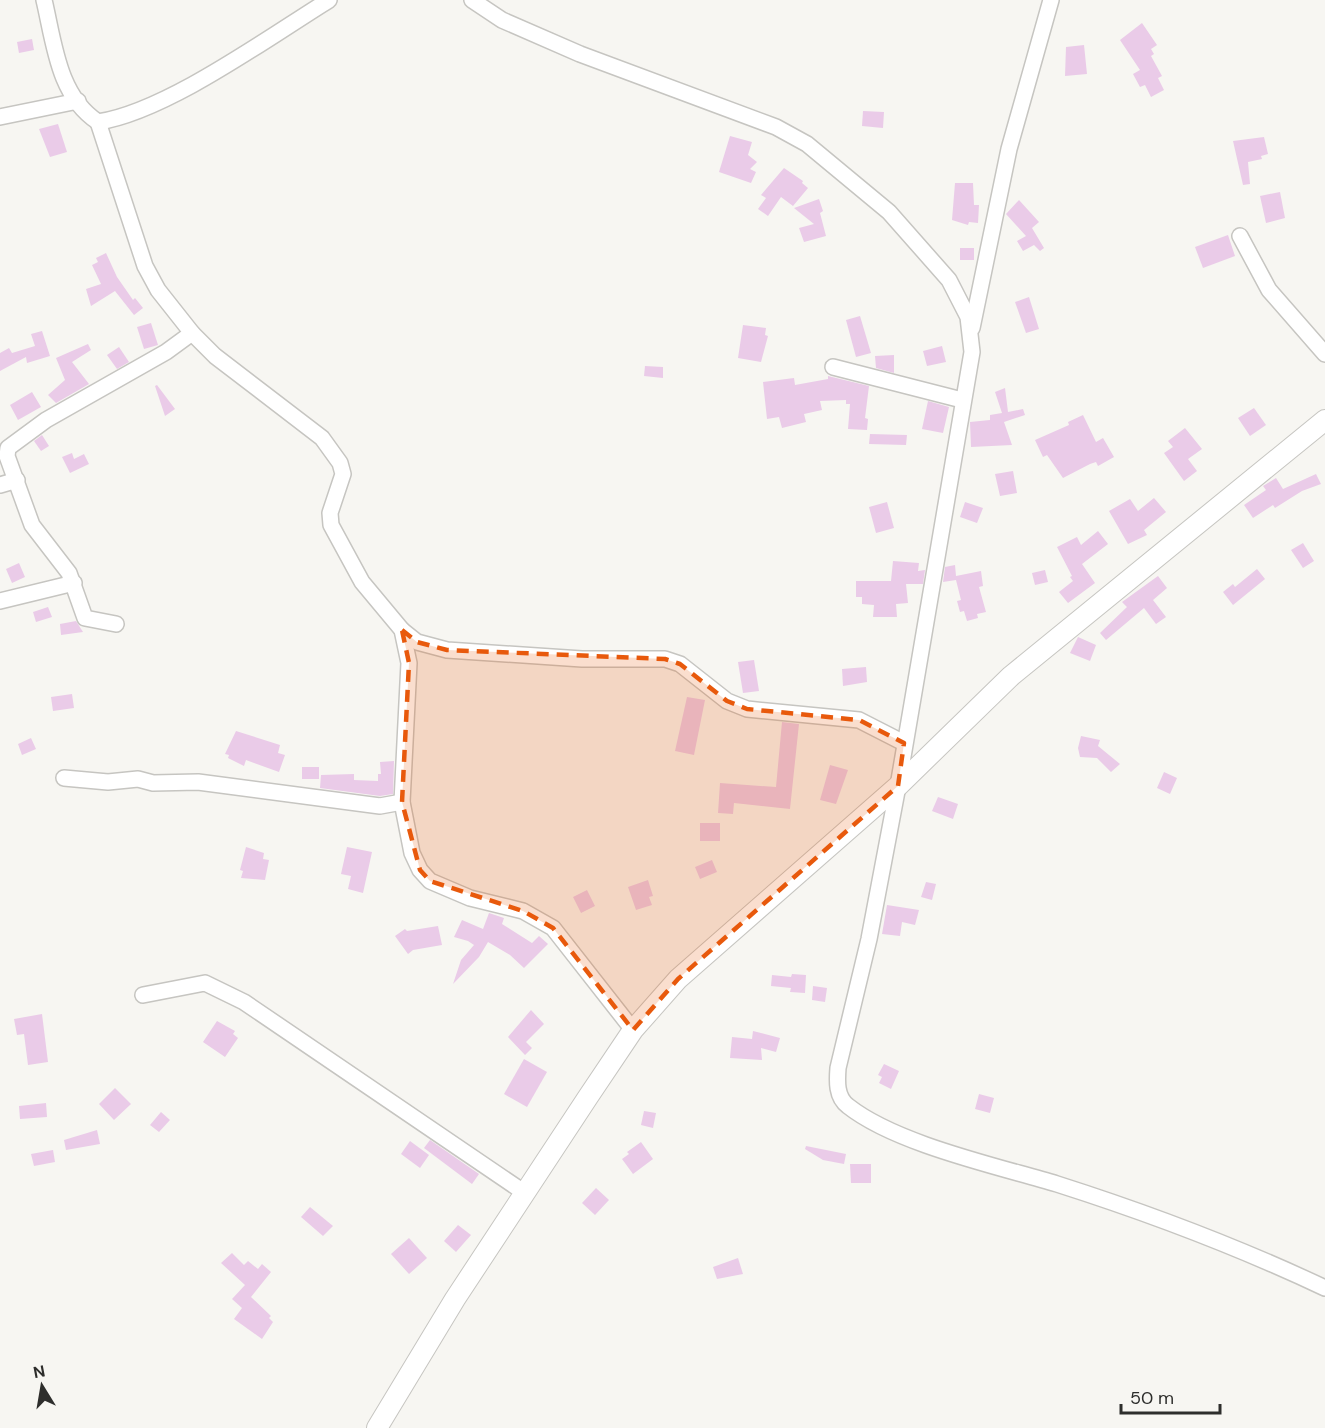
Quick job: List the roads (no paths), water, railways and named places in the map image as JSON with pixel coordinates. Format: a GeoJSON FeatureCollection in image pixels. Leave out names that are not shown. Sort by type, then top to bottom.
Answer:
{"type":"FeatureCollection","features":[{"type":"Feature","properties":{"kind":"street"},"geometry":{"type":"LineString","coordinates":[[44,0],[56,57],[78,101],[98,122],[146,266],[158,290],[192,333],[215,356],[322,438],[334,453],[343,474],[330,513],[331,525],[362,582],[402,630],[417,642],[447,650],[582,659],[664,659],[680,664],[727,701],[747,709],[859,720],[904,743]]}},
{"type":"Feature","properties":{"kind":"street"},"geometry":{"type":"LineString","coordinates":[[98,122],[121,117],[175,93],[329,0]]}},
{"type":"Feature","properties":{"kind":"street"},"geometry":{"type":"LineString","coordinates":[[472,0],[502,20],[580,54],[776,127],[807,144],[889,212],[921,246],[950,280],[963,302],[972,331]]}},
{"type":"Feature","properties":{"kind":"street"},"geometry":{"type":"LineString","coordinates":[[1050,0],[1009,149],[972,331],[972,352],[898,786],[869,939],[838,1068],[838,1088],[845,1104],[882,1125],[921,1142],[1174,1225],[1250,1253],[1325,1288]]}},
{"type":"Feature","properties":{"kind":"street"},"geometry":{"type":"LineString","coordinates":[[0,117],[78,101]]}},
{"type":"Feature","properties":{"kind":"street"},"geometry":{"type":"LineString","coordinates":[[1239,236],[1269,290],[1325,354]]}},
{"type":"Feature","properties":{"kind":"street"},"geometry":{"type":"LineString","coordinates":[[116,624],[85,618],[75,583],[32,525],[22,504],[17,480],[4,447],[46,420],[166,352],[192,333]]}},
{"type":"Feature","properties":{"kind":"street"},"geometry":{"type":"LineString","coordinates":[[834,367],[962,400]]}},
{"type":"Feature","properties":{"kind":"street"},"geometry":{"type":"LineString","coordinates":[[377,1428],[455,1299],[633,1030],[678,979],[898,786],[1011,676],[1325,420]]}},
{"type":"Feature","properties":{"kind":"street"},"geometry":{"type":"LineString","coordinates":[[0,485],[17,480]]}},
{"type":"Feature","properties":{"kind":"street"},"geometry":{"type":"LineString","coordinates":[[0,601],[75,583]]}},
{"type":"Feature","properties":{"kind":"street"},"geometry":{"type":"LineString","coordinates":[[402,630],[409,663],[402,802],[412,853],[420,870],[430,881],[470,898],[523,911],[553,928],[633,1030]]}},
{"type":"Feature","properties":{"kind":"street"},"geometry":{"type":"LineString","coordinates":[[64,778],[108,782],[138,779],[153,783],[198,782],[380,806],[402,802]]}},
{"type":"Feature","properties":{"kind":"street"},"geometry":{"type":"LineString","coordinates":[[143,995],[205,983],[244,1002],[525,1194]]}}]}
